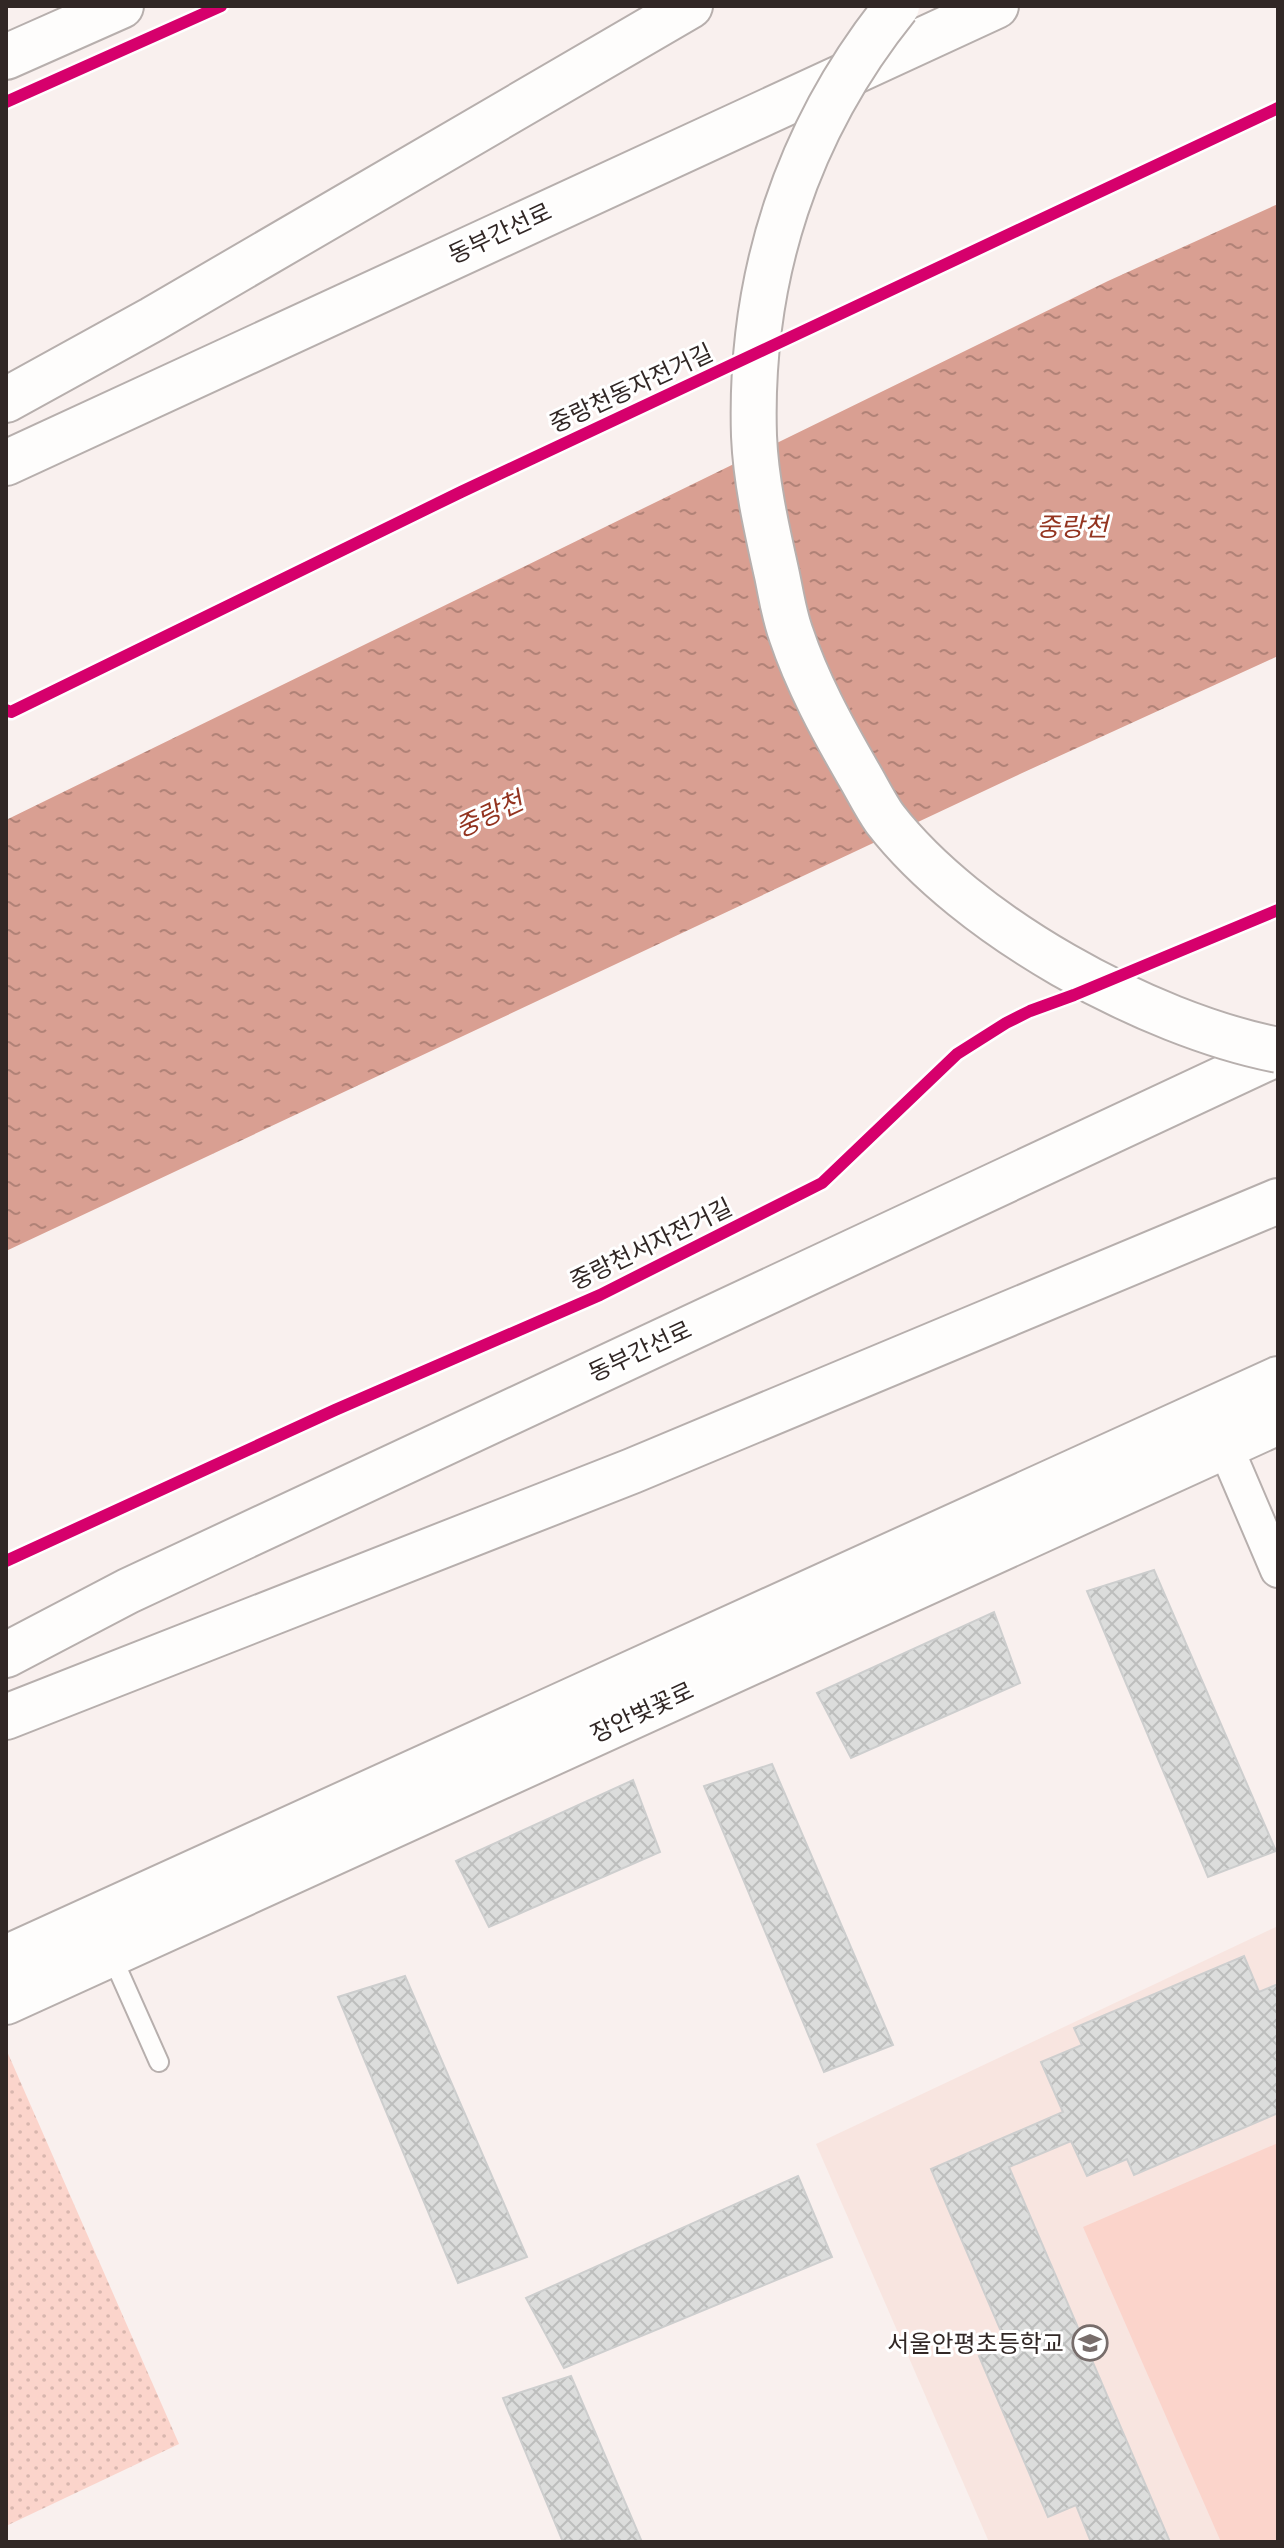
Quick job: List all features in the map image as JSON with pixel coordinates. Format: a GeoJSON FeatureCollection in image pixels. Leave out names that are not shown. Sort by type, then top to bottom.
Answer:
{"type":"FeatureCollection","features":[{"type":"Feature","properties":{"kind":"main road"},"geometry":{"type":"LineString","coordinates":[[6,57],[121,6]]}},
{"type":"Feature","properties":{"kind":"main road"},"geometry":{"type":"LineString","coordinates":[[6,400],[153,319],[690,6]]}},
{"type":"Feature","properties":{"kind":"main road"},"geometry":{"type":"LineString","coordinates":[[897,6],[867,45],[817,129],[778,230],[763,297],[756,368],[754,438],[763,508],[790,632],[817,697],[885,818],[934,870],[984,911],[1089,980],[1139,1005],[1199,1029],[1278,1052]]}},
{"type":"Feature","properties":{"kind":"main road","name":"동부간선로"},"geometry":{"type":"LineString","coordinates":[[6,463],[996,6]]}},
{"type":"Feature","properties":{"kind":"main road","name":"동부간선로"},"geometry":{"type":"LineString","coordinates":[[6,1655],[143,1584],[1278,1052]]}},
{"type":"Feature","properties":{"kind":"main road"},"geometry":{"type":"LineString","coordinates":[[6,1717],[632,1471],[1278,1201]]}},
{"type":"Feature","properties":{"kind":"main road","name":"장안벚꽃로"},"geometry":{"type":"LineString","coordinates":[[6,2002],[102,1936],[1217,1427],[1278,1379]]}},
{"type":"Feature","properties":{"kind":"main road","name":"장안벚꽃로"},"geometry":{"type":"LineString","coordinates":[[1217,1427],[1278,1422]]}},
{"type":"Feature","properties":{"kind":"main road","name":"장안벚꽃로"},"geometry":{"type":"LineString","coordinates":[[6,1958],[102,1936]]}},
{"type":"Feature","properties":{"kind":"street"},"geometry":{"type":"LineString","coordinates":[[1217,1427],[1278,1570]]}},
{"type":"Feature","properties":{"kind":"lane"},"geometry":{"type":"LineString","coordinates":[[102,1936],[159,2062]]}},
{"type":"Feature","properties":{"kind":"shaded area","name":"서울안평초등학교"},"geometry":{"type":"Polygon","coordinates":[[[1278,1926],[1278,2542],[989,2542],[816,2144],[1278,1926]]]}},
{"type":"Feature","properties":{"kind":"shaded area"},"geometry":{"type":"Polygon","coordinates":[[[6,2049],[179,2444],[6,2526],[6,2049]]]}},
{"type":"Feature","properties":{"kind":"shaded area"},"geometry":{"type":"Polygon","coordinates":[[[1278,2143],[1278,2542],[1221,2542],[1083,2227],[1278,2143]]]}},
{"type":"Feature","properties":{"kind":"water","name":"중랑천"},"geometry":{"type":"Polygon","coordinates":[[[1278,204],[1278,656],[1020,774],[6,1251],[6,820],[1108,281],[1278,204]]]}},
{"type":"Feature","properties":{"kind":"building"},"geometry":{"type":"Polygon","coordinates":[[[1154,1570],[1276,1851],[1208,1877],[1087,1591],[1154,1570]]]}},
{"type":"Feature","properties":{"kind":"building"},"geometry":{"type":"Polygon","coordinates":[[[994,1612],[1020,1683],[851,1758],[817,1693],[994,1612]]]}},
{"type":"Feature","properties":{"kind":"building"},"geometry":{"type":"Polygon","coordinates":[[[772,1764],[893,2045],[824,2072],[704,1786],[772,1764]]]}},
{"type":"Feature","properties":{"kind":"building"},"geometry":{"type":"Polygon","coordinates":[[[633,1780],[660,1852],[489,1927],[456,1861],[633,1780]]]}},
{"type":"Feature","properties":{"kind":"building"},"geometry":{"type":"Polygon","coordinates":[[[1244,1956],[1259,1992],[1278,1984],[1278,2113],[1134,2175],[1127,2159],[1087,2176],[1071,2141],[1009,2167],[1170,2542],[1091,2542],[1076,2505],[1048,2517],[979,2356],[1007,2345],[931,2169],[1063,2112],[1041,2062],[1082,2045],[1074,2028],[1244,1956]]]}},
{"type":"Feature","properties":{"kind":"building"},"geometry":{"type":"Polygon","coordinates":[[[405,1976],[527,2257],[458,2283],[338,1997],[405,1976]]]}},
{"type":"Feature","properties":{"kind":"building"},"geometry":{"type":"Polygon","coordinates":[[[798,2176],[832,2257],[564,2368],[526,2298],[798,2176]]]}},
{"type":"Feature","properties":{"kind":"building"},"geometry":{"type":"Polygon","coordinates":[[[571,2376],[642,2542],[563,2542],[503,2398],[571,2376]]]}},
{"type":"Feature","properties":{"kind":"cycle path"},"geometry":{"type":"LineString","coordinates":[[6,102],[221,6]]}},
{"type":"Feature","properties":{"kind":"cycle path","name":"중랑천동자전거길"},"geometry":{"type":"LineString","coordinates":[[6,710],[11,712],[461,492],[1278,108]]}},
{"type":"Feature","properties":{"kind":"cycle path","name":"중랑천서자전거길"},"geometry":{"type":"LineString","coordinates":[[6,1561],[335,1410],[600,1295],[822,1183],[957,1054],[1006,1023],[1278,910]]}},
{"type":"Feature","properties":{"kind":"place","name":"서울안평초등학교"},"geometry":{"type":"Point","coordinates":[1090,2343]}}]}
